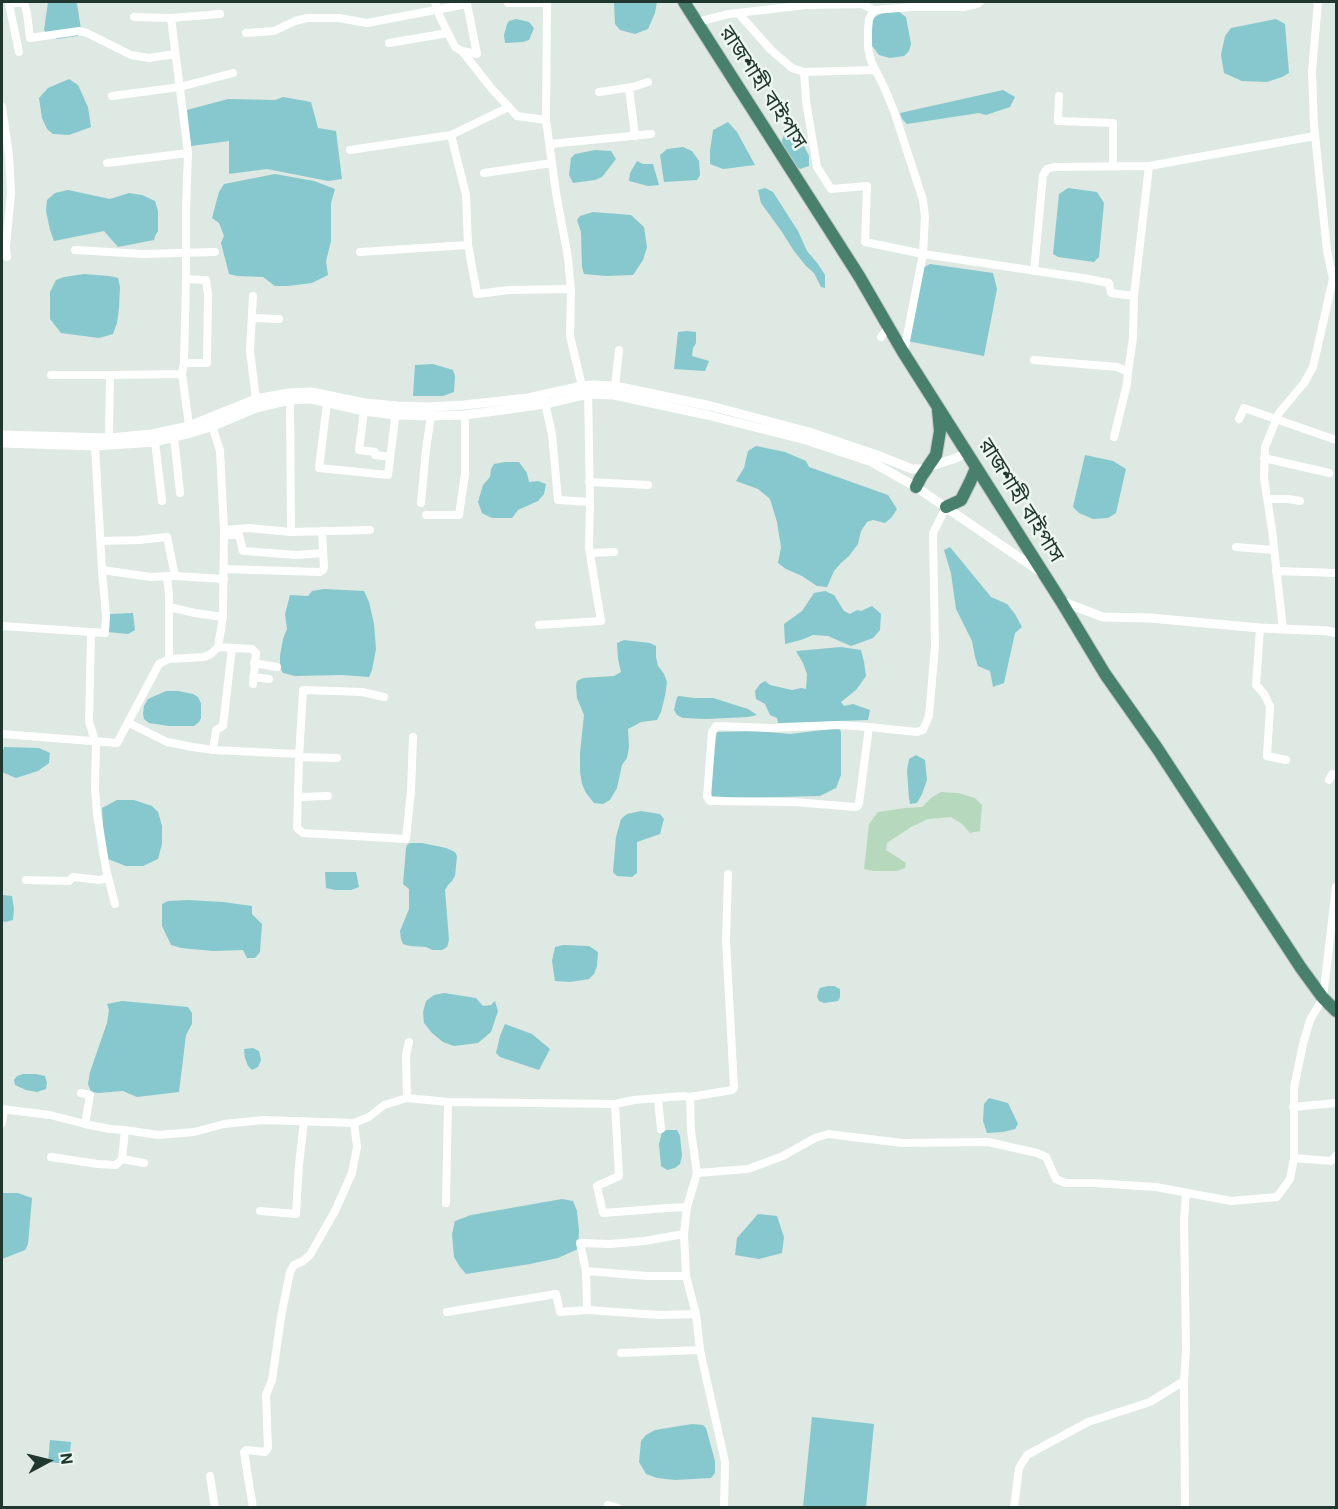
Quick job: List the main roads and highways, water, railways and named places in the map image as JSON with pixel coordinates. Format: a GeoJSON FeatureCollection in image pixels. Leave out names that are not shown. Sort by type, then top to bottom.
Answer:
{"type":"FeatureCollection","features":[{"type":"Feature","properties":{"kind":"highway","name":"রাজশাহী বাইপাস"},"geometry":{"type":"LineString","coordinates":[[684,2],[853,266],[885,332],[903,352],[936,403],[1105,674],[1157,748],[1301,968],[1323,998],[1336,1011]]}},
{"type":"Feature","properties":{"kind":"highway"},"geometry":{"type":"LineString","coordinates":[[916,486],[936,455],[939,446],[940,431],[936,403]]}},
{"type":"Feature","properties":{"kind":"highway"},"geometry":{"type":"LineString","coordinates":[[946,507],[961,501],[976,468]]}},
{"type":"Feature","properties":{"kind":"water"},"geometry":{"type":"Polygon","coordinates":[[[48,2],[76,2],[81,29],[78,36],[57,39],[47,35],[44,30],[48,2]]]}},
{"type":"Feature","properties":{"kind":"water"},"geometry":{"type":"Polygon","coordinates":[[[614,2],[657,2],[648,29],[635,34],[620,30],[615,24],[614,2]]]}},
{"type":"Feature","properties":{"kind":"water"},"geometry":{"type":"Polygon","coordinates":[[[898,11],[906,17],[911,44],[909,51],[904,56],[890,58],[879,55],[870,43],[870,25],[873,18],[884,12],[898,11]]]}},
{"type":"Feature","properties":{"kind":"water"},"geometry":{"type":"Polygon","coordinates":[[[516,19],[529,22],[534,28],[529,40],[505,43],[504,35],[507,24],[516,19]]]}},
{"type":"Feature","properties":{"kind":"water"},"geometry":{"type":"Polygon","coordinates":[[[1276,19],[1285,24],[1289,73],[1267,82],[1242,81],[1224,73],[1221,55],[1225,36],[1231,28],[1276,19]]]}},
{"type":"Feature","properties":{"kind":"water"},"geometry":{"type":"Polygon","coordinates":[[[69,79],[78,85],[88,107],[91,127],[69,135],[53,134],[47,129],[42,118],[39,98],[48,88],[69,79]]]}},
{"type":"Feature","properties":{"kind":"water"},"geometry":{"type":"Polygon","coordinates":[[[1003,90],[1015,97],[1010,107],[986,115],[979,113],[907,124],[900,113],[1003,90]]]}},
{"type":"Feature","properties":{"kind":"water"},"geometry":{"type":"Polygon","coordinates":[[[283,97],[311,102],[318,128],[336,131],[342,179],[328,181],[267,169],[229,174],[229,141],[191,146],[187,110],[228,99],[275,100],[283,97]]]}},
{"type":"Feature","properties":{"kind":"water"},"geometry":{"type":"Polygon","coordinates":[[[728,122],[737,132],[755,165],[723,169],[710,164],[713,130],[728,122]]]}},
{"type":"Feature","properties":{"kind":"water"},"geometry":{"type":"Polygon","coordinates":[[[791,131],[799,136],[809,156],[809,166],[800,169],[783,151],[782,140],[785,133],[791,131]]]}},
{"type":"Feature","properties":{"kind":"water"},"geometry":{"type":"Polygon","coordinates":[[[683,147],[692,151],[699,161],[700,175],[697,180],[664,182],[660,155],[667,149],[683,147]]]}},
{"type":"Feature","properties":{"kind":"water"},"geometry":{"type":"Polygon","coordinates":[[[595,150],[611,151],[616,159],[602,177],[573,183],[569,175],[571,158],[575,154],[595,150]]]}},
{"type":"Feature","properties":{"kind":"water"},"geometry":{"type":"Polygon","coordinates":[[[637,161],[643,164],[653,164],[659,185],[648,186],[629,181],[630,173],[637,161]]]}},
{"type":"Feature","properties":{"kind":"water"},"geometry":{"type":"Polygon","coordinates":[[[275,174],[314,181],[335,189],[331,203],[331,241],[326,261],[328,275],[312,283],[275,286],[263,277],[229,274],[221,243],[224,236],[219,223],[212,218],[219,192],[224,184],[275,174]]]}},
{"type":"Feature","properties":{"kind":"water"},"geometry":{"type":"Polygon","coordinates":[[[765,188],[773,192],[798,231],[807,251],[825,275],[825,288],[821,287],[814,273],[794,251],[761,203],[758,190],[765,188]]]}},
{"type":"Feature","properties":{"kind":"water"},"geometry":{"type":"Polygon","coordinates":[[[1068,188],[1097,192],[1104,203],[1099,257],[1094,262],[1058,257],[1053,254],[1059,194],[1068,188]]]}},
{"type":"Feature","properties":{"kind":"water"},"geometry":{"type":"Polygon","coordinates":[[[68,190],[110,199],[129,193],[142,195],[155,201],[158,211],[158,231],[154,240],[118,247],[104,231],[54,241],[46,211],[47,200],[55,193],[68,190]]]}},
{"type":"Feature","properties":{"kind":"water"},"geometry":{"type":"Polygon","coordinates":[[[593,212],[631,215],[644,227],[647,247],[643,260],[633,275],[584,274],[581,232],[577,220],[580,216],[593,212]]]}},
{"type":"Feature","properties":{"kind":"water"},"geometry":{"type":"Polygon","coordinates":[[[930,264],[993,273],[997,289],[984,356],[907,341],[921,269],[930,264]]]}},
{"type":"Feature","properties":{"kind":"water"},"geometry":{"type":"Polygon","coordinates":[[[84,274],[118,278],[119,308],[113,334],[99,338],[61,333],[50,319],[50,292],[56,280],[84,274]]]}},
{"type":"Feature","properties":{"kind":"water"},"geometry":{"type":"Polygon","coordinates":[[[678,332],[696,332],[696,343],[692,356],[709,361],[705,371],[674,369],[678,332]]]}},
{"type":"Feature","properties":{"kind":"water"},"geometry":{"type":"Polygon","coordinates":[[[433,364],[453,370],[454,392],[443,396],[413,396],[415,365],[433,364]]]}},
{"type":"Feature","properties":{"kind":"water"},"geometry":{"type":"Polygon","coordinates":[[[756,446],[785,452],[806,461],[809,467],[888,495],[897,509],[885,523],[873,520],[867,522],[861,531],[858,544],[834,571],[827,587],[817,586],[778,563],[781,547],[770,499],[758,489],[736,481],[744,468],[748,451],[756,446]]]}},
{"type":"Feature","properties":{"kind":"water"},"geometry":{"type":"Polygon","coordinates":[[[1085,455],[1113,461],[1126,469],[1116,513],[1108,518],[1093,519],[1079,513],[1073,507],[1085,455]]]}},
{"type":"Feature","properties":{"kind":"water"},"geometry":{"type":"Polygon","coordinates":[[[519,462],[527,473],[529,482],[538,481],[546,484],[544,494],[538,501],[518,510],[512,518],[492,518],[482,513],[478,502],[483,485],[490,477],[494,464],[519,462]]]}},
{"type":"Feature","properties":{"kind":"water"},"geometry":{"type":"Polygon","coordinates":[[[950,547],[991,597],[1007,604],[1022,627],[1015,633],[1004,683],[993,687],[990,671],[978,666],[972,641],[956,609],[951,573],[944,550],[950,547]]]}},
{"type":"Feature","properties":{"kind":"water"},"geometry":{"type":"Polygon","coordinates":[[[324,589],[364,591],[374,624],[376,649],[369,677],[295,676],[283,673],[280,668],[283,639],[287,629],[285,614],[290,595],[308,596],[312,591],[324,589]]]}},
{"type":"Feature","properties":{"kind":"water"},"geometry":{"type":"Polygon","coordinates":[[[825,591],[834,595],[844,611],[850,614],[872,606],[881,614],[880,630],[873,638],[851,646],[828,636],[813,635],[785,644],[784,624],[802,611],[814,593],[825,591]]]}},
{"type":"Feature","properties":{"kind":"water"},"geometry":{"type":"Polygon","coordinates":[[[133,613],[135,630],[128,634],[107,632],[109,614],[133,613]]]}},
{"type":"Feature","properties":{"kind":"water"},"geometry":{"type":"Polygon","coordinates":[[[624,640],[650,643],[656,646],[658,666],[667,682],[665,696],[657,720],[641,722],[628,729],[627,758],[622,765],[617,788],[610,800],[603,804],[594,803],[586,793],[580,772],[584,715],[577,698],[576,686],[577,681],[583,678],[614,676],[621,672],[617,643],[624,640]]]}},
{"type":"Feature","properties":{"kind":"water"},"geometry":{"type":"Polygon","coordinates":[[[841,647],[861,650],[866,676],[856,690],[841,702],[844,706],[853,704],[870,710],[868,720],[778,723],[777,718],[770,715],[765,704],[756,699],[755,691],[765,681],[770,685],[792,690],[806,689],[807,674],[796,651],[841,647]]]}},
{"type":"Feature","properties":{"kind":"water"},"geometry":{"type":"Polygon","coordinates":[[[166,691],[178,691],[198,697],[201,703],[199,722],[194,726],[169,726],[149,723],[144,719],[144,706],[148,699],[166,691]]]}},
{"type":"Feature","properties":{"kind":"water"},"geometry":{"type":"Polygon","coordinates":[[[679,696],[713,698],[748,709],[757,715],[706,719],[683,718],[674,710],[679,696]]]}},
{"type":"Feature","properties":{"kind":"water"},"geometry":{"type":"Polygon","coordinates":[[[839,728],[841,732],[841,775],[836,788],[820,796],[737,798],[712,796],[709,787],[710,767],[717,732],[756,731],[790,734],[839,728]]]}},
{"type":"Feature","properties":{"kind":"water"},"geometry":{"type":"Polygon","coordinates":[[[4,747],[39,748],[50,753],[49,763],[38,771],[16,778],[2,772],[4,747]]]}},
{"type":"Feature","properties":{"kind":"water"},"geometry":{"type":"Polygon","coordinates":[[[916,755],[925,760],[927,780],[917,803],[910,804],[907,771],[909,759],[916,755]]]}},
{"type":"Feature","properties":{"kind":"water"},"geometry":{"type":"Polygon","coordinates":[[[117,800],[134,800],[152,806],[158,812],[162,826],[162,844],[158,859],[143,866],[126,866],[105,858],[102,808],[117,800]]]}},
{"type":"Feature","properties":{"kind":"water"},"geometry":{"type":"Polygon","coordinates":[[[641,811],[660,814],[664,819],[660,834],[637,842],[637,873],[632,877],[617,876],[613,872],[616,837],[621,819],[627,814],[641,811]]]}},
{"type":"Feature","properties":{"kind":"water"},"geometry":{"type":"Polygon","coordinates":[[[410,843],[446,848],[455,852],[457,856],[455,876],[445,890],[449,940],[447,947],[442,950],[410,946],[403,944],[401,939],[400,931],[409,909],[409,889],[403,884],[406,848],[410,843]]]}},
{"type":"Feature","properties":{"kind":"water"},"geometry":{"type":"Polygon","coordinates":[[[325,872],[356,872],[359,887],[351,890],[326,888],[325,872]]]}},
{"type":"Feature","properties":{"kind":"water"},"geometry":{"type":"Polygon","coordinates":[[[2,895],[12,896],[13,920],[2,921],[2,895]]]}},
{"type":"Feature","properties":{"kind":"water"},"geometry":{"type":"Polygon","coordinates":[[[188,900],[252,906],[252,914],[262,924],[260,952],[255,958],[247,958],[243,950],[213,951],[171,945],[162,926],[162,904],[168,901],[188,900]]]}},
{"type":"Feature","properties":{"kind":"water"},"geometry":{"type":"Polygon","coordinates":[[[589,946],[598,952],[597,966],[589,979],[570,982],[555,981],[552,961],[555,947],[589,946]]]}},
{"type":"Feature","properties":{"kind":"water"},"geometry":{"type":"Polygon","coordinates":[[[828,986],[840,989],[838,1001],[824,1003],[819,1001],[817,997],[820,988],[828,986]]]}},
{"type":"Feature","properties":{"kind":"water"},"geometry":{"type":"Polygon","coordinates":[[[444,993],[476,998],[483,1006],[491,1005],[495,1001],[498,1011],[491,1032],[478,1043],[454,1046],[443,1042],[432,1033],[424,1023],[423,1012],[426,1001],[434,995],[444,993]]]}},
{"type":"Feature","properties":{"kind":"water"},"geometry":{"type":"Polygon","coordinates":[[[122,1001],[188,1007],[192,1013],[192,1024],[186,1035],[179,1092],[137,1097],[123,1091],[91,1092],[88,1084],[90,1072],[107,1023],[109,1010],[107,1004],[122,1001]]]}},
{"type":"Feature","properties":{"kind":"water"},"geometry":{"type":"Polygon","coordinates":[[[505,1024],[532,1034],[550,1049],[539,1070],[500,1057],[496,1053],[505,1024]]]}},
{"type":"Feature","properties":{"kind":"water"},"geometry":{"type":"Polygon","coordinates":[[[253,1048],[259,1051],[261,1060],[258,1067],[252,1070],[248,1066],[244,1049],[253,1048]]]}},
{"type":"Feature","properties":{"kind":"water"},"geometry":{"type":"Polygon","coordinates":[[[23,1074],[45,1076],[46,1089],[37,1092],[15,1085],[14,1080],[23,1074]]]}},
{"type":"Feature","properties":{"kind":"water"},"geometry":{"type":"Polygon","coordinates":[[[989,1098],[1008,1103],[1018,1124],[1015,1129],[987,1133],[983,1121],[984,1104],[989,1098]]]}},
{"type":"Feature","properties":{"kind":"water"},"geometry":{"type":"Polygon","coordinates":[[[677,1130],[680,1136],[682,1156],[680,1164],[667,1170],[661,1166],[659,1144],[662,1132],[677,1130]]]}},
{"type":"Feature","properties":{"kind":"water"},"geometry":{"type":"Polygon","coordinates":[[[2,1193],[18,1193],[32,1198],[28,1244],[25,1250],[2,1259],[2,1193]]]}},
{"type":"Feature","properties":{"kind":"water"},"geometry":{"type":"Polygon","coordinates":[[[562,1199],[573,1201],[577,1211],[578,1249],[558,1258],[466,1274],[454,1257],[452,1234],[455,1221],[471,1215],[562,1199]]]}},
{"type":"Feature","properties":{"kind":"water"},"geometry":{"type":"Polygon","coordinates":[[[758,1214],[777,1216],[784,1237],[782,1253],[759,1259],[735,1255],[737,1238],[758,1214]]]}},
{"type":"Feature","properties":{"kind":"water"},"geometry":{"type":"Polygon","coordinates":[[[812,1417],[874,1424],[866,1507],[803,1507],[812,1417]]]}},
{"type":"Feature","properties":{"kind":"water"},"geometry":{"type":"Polygon","coordinates":[[[692,1424],[703,1425],[706,1428],[715,1461],[715,1473],[711,1478],[675,1480],[646,1474],[639,1462],[641,1441],[646,1435],[655,1430],[692,1424]]]}},
{"type":"Feature","properties":{"kind":"water"},"geometry":{"type":"Polygon","coordinates":[[[50,1440],[71,1442],[69,1464],[48,1462],[50,1440]]]}}]}
